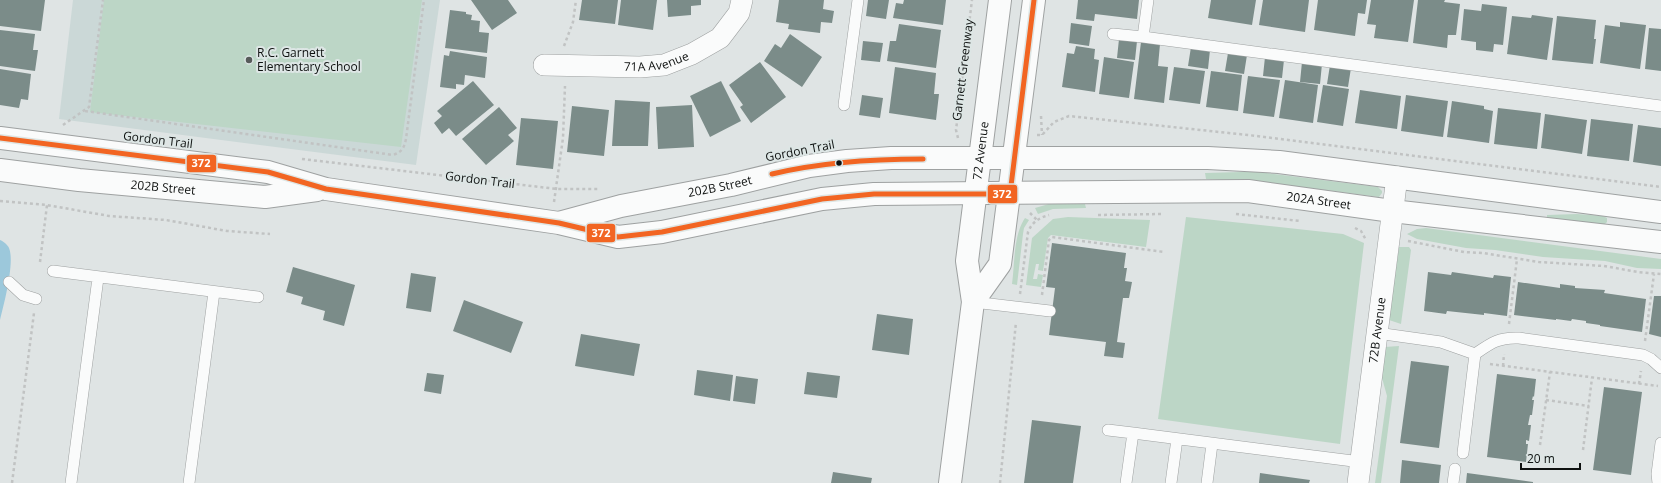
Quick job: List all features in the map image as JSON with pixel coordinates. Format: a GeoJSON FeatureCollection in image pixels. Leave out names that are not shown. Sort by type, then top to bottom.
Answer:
{"type":"FeatureCollection","features":[{"type":"Feature","properties":{"kind":"main road","name":"72 Avenue"},"geometry":{"type":"LineString","coordinates":[[950,483],[973,302],[967,261],[1000,0]]}},
{"type":"Feature","properties":{"kind":"main road","name":"72 Avenue"},"geometry":{"type":"LineString","coordinates":[[973,302],[1000,264],[1034,0]]}},
{"type":"Feature","properties":{"kind":"main road","name":"202B Street"},"geometry":{"type":"LineString","coordinates":[[0,138],[268,172],[326,189],[555,223],[618,237],[662,232],[822,199],[874,194],[975,194]]}},
{"type":"Feature","properties":{"kind":"main road","name":"202B Street"},"geometry":{"type":"LineString","coordinates":[[555,223],[621,206],[731,185],[809,166],[847,161],[891,158],[979,159]]}},
{"type":"Feature","properties":{"kind":"main road"},"geometry":{"type":"LineString","coordinates":[[979,159],[1208,158],[1279,162],[1661,212]]}},
{"type":"Feature","properties":{"kind":"main road","name":"202B Street"},"geometry":{"type":"LineString","coordinates":[[0,170],[87,181],[264,197],[326,189]]}},
{"type":"Feature","properties":{"kind":"main road","name":"202A Street"},"geometry":{"type":"LineString","coordinates":[[975,194],[1248,192],[1392,211],[1661,242]]}},
{"type":"Feature","properties":{"kind":"street","name":"71A Avenue"},"geometry":{"type":"LineString","coordinates":[[550,66],[640,67],[664,65],[692,54],[720,38],[739,13],[742,0]]}},
{"type":"Feature","properties":{"kind":"street","name":"72B Avenue"},"geometry":{"type":"LineString","coordinates":[[1358,483],[1397,177]]}},
{"type":"Feature","properties":{"kind":"lane"},"geometry":{"type":"LineString","coordinates":[[844,105],[858,0]]}},
{"type":"Feature","properties":{"kind":"lane"},"geometry":{"type":"LineString","coordinates":[[1144,37],[1148,0]]}},
{"type":"Feature","properties":{"kind":"lane"},"geometry":{"type":"LineString","coordinates":[[1112,34],[1661,106]]}},
{"type":"Feature","properties":{"kind":"lane"},"geometry":{"type":"LineString","coordinates":[[53,271],[98,278],[258,297]]}},
{"type":"Feature","properties":{"kind":"lane"},"geometry":{"type":"LineString","coordinates":[[71,483],[98,278]]}},
{"type":"Feature","properties":{"kind":"lane"},"geometry":{"type":"LineString","coordinates":[[9,282],[23,295],[36,299]]}},
{"type":"Feature","properties":{"kind":"lane"},"geometry":{"type":"LineString","coordinates":[[189,483],[214,292]]}},
{"type":"Feature","properties":{"kind":"lane"},"geometry":{"type":"LineString","coordinates":[[973,302],[1045,310]]}},
{"type":"Feature","properties":{"kind":"lane"},"geometry":{"type":"LineString","coordinates":[[1377,333],[1441,342],[1475,354]]}},
{"type":"Feature","properties":{"kind":"lane"},"geometry":{"type":"LineString","coordinates":[[1475,354],[1498,340],[1519,338],[1643,355],[1651,359],[1661,368]]}},
{"type":"Feature","properties":{"kind":"lane"},"geometry":{"type":"LineString","coordinates":[[1463,453],[1475,354]]}},
{"type":"Feature","properties":{"kind":"lane"},"geometry":{"type":"LineString","coordinates":[[1108,430],[1361,462]]}},
{"type":"Feature","properties":{"kind":"lane"},"geometry":{"type":"LineString","coordinates":[[1126,483],[1133,434]]}},
{"type":"Feature","properties":{"kind":"lane"},"geometry":{"type":"LineString","coordinates":[[1171,483],[1177,439]]}},
{"type":"Feature","properties":{"kind":"lane"},"geometry":{"type":"LineString","coordinates":[[1658,483],[1657,474],[1661,443]]}},
{"type":"Feature","properties":{"kind":"lane"},"geometry":{"type":"LineString","coordinates":[[1207,483],[1212,444]]}},
{"type":"Feature","properties":{"kind":"lane"},"geometry":{"type":"LineString","coordinates":[[1453,483],[1455,469]]}},
{"type":"Feature","properties":{"kind":"path"},"geometry":{"type":"LineString","coordinates":[[67,128],[60,127],[89,107],[103,0]]}},
{"type":"Feature","properties":{"kind":"path"},"geometry":{"type":"LineString","coordinates":[[85,111],[393,155],[404,148],[406,139],[424,0]]}},
{"type":"Feature","properties":{"kind":"path"},"geometry":{"type":"LineString","coordinates":[[555,223],[556,189],[563,138],[566,87],[550,66],[573,22],[576,0]]}},
{"type":"Feature","properties":{"kind":"path","name":"Garnett Greenway"},"geometry":{"type":"LineString","coordinates":[[950,139],[958,139],[956,130],[972,0]]}},
{"type":"Feature","properties":{"kind":"path","name":"Gordon Trail"},"geometry":{"type":"LineString","coordinates":[[300,158],[556,189],[602,189]]}},
{"type":"Feature","properties":{"kind":"path"},"geometry":{"type":"LineString","coordinates":[[0,201],[47,205],[109,216],[166,220],[227,231],[270,234]]}},
{"type":"Feature","properties":{"kind":"path"},"geometry":{"type":"LineString","coordinates":[[12,483],[47,205]]}},
{"type":"Feature","properties":{"kind":"path"},"geometry":{"type":"LineString","coordinates":[[1030,213],[1037,220]]}},
{"type":"Feature","properties":{"kind":"path"},"geometry":{"type":"LineString","coordinates":[[1096,214],[1120,216],[1159,215],[1164,213]]}},
{"type":"Feature","properties":{"kind":"path"},"geometry":{"type":"LineString","coordinates":[[1229,213],[1307,222]]}},
{"type":"Feature","properties":{"kind":"path"},"geometry":{"type":"LineString","coordinates":[[1000,483],[1018,307],[1028,232],[1037,220],[1050,214],[1056,214]]}},
{"type":"Feature","properties":{"kind":"path"},"geometry":{"type":"LineString","coordinates":[[1354,228],[1361,232],[1366,240]]}},
{"type":"Feature","properties":{"kind":"path"},"geometry":{"type":"LineString","coordinates":[[1045,310],[1049,240],[1052,237],[1164,252]]}},
{"type":"Feature","properties":{"kind":"path"},"geometry":{"type":"LineString","coordinates":[[1403,239],[1414,243],[1464,252],[1483,253],[1540,262],[1604,266],[1638,272],[1661,274]]}},
{"type":"Feature","properties":{"kind":"path"},"geometry":{"type":"LineString","coordinates":[[1508,328],[1517,259]]}},
{"type":"Feature","properties":{"kind":"path"},"geometry":{"type":"LineString","coordinates":[[1644,346],[1654,274]]}},
{"type":"Feature","properties":{"kind":"path"},"geometry":{"type":"LineString","coordinates":[[1485,364],[1658,386]]}},
{"type":"Feature","properties":{"kind":"path"},"geometry":{"type":"LineString","coordinates":[[1639,384],[1642,365]]}},
{"type":"Feature","properties":{"kind":"path"},"geometry":{"type":"LineString","coordinates":[[1540,444],[1550,372]]}},
{"type":"Feature","properties":{"kind":"path"},"geometry":{"type":"LineString","coordinates":[[1583,450],[1592,378]]}},
{"type":"Feature","properties":{"kind":"path"},"geometry":{"type":"LineString","coordinates":[[1546,400],[1589,406]]}},
{"type":"Feature","properties":{"kind":"shaded area","name":"R.C. Garnett Elementary School"},"geometry":{"type":"Polygon","coordinates":[[[73,0],[440,0],[416,165],[59,119],[73,0]]]}},
{"type":"Feature","properties":{"kind":"green space","name":"R.C. Garnett Elementary School"},"geometry":{"type":"Polygon","coordinates":[[[104,0],[422,0],[401,147],[90,112],[104,0]]]}},
{"type":"Feature","properties":{"kind":"green space"},"geometry":{"type":"Polygon","coordinates":[[[1259,172],[1378,187],[1382,193],[1379,197],[1271,183],[1206,179],[1205,173],[1259,172]]]}},
{"type":"Feature","properties":{"kind":"green space"},"geometry":{"type":"Polygon","coordinates":[[[1049,204],[1085,204],[1086,208],[1053,209],[1038,214],[1035,208],[1049,204]]]}},
{"type":"Feature","properties":{"kind":"green space"},"geometry":{"type":"Polygon","coordinates":[[[1577,214],[1603,216],[1607,218],[1607,222],[1605,224],[1599,224],[1547,218],[1547,215],[1577,214]]]}},
{"type":"Feature","properties":{"kind":"green space"},"geometry":{"type":"Polygon","coordinates":[[[1068,217],[1150,220],[1146,247],[1051,235],[1048,238],[1043,271],[1038,270],[1039,264],[1036,264],[1033,279],[1037,279],[1038,274],[1043,275],[1041,287],[1026,285],[1032,238],[1053,219],[1068,217]]]}},
{"type":"Feature","properties":{"kind":"green space"},"geometry":{"type":"Polygon","coordinates":[[[1186,217],[1343,234],[1364,243],[1340,444],[1158,419],[1186,217]]]}},
{"type":"Feature","properties":{"kind":"green space"},"geometry":{"type":"Polygon","coordinates":[[[1025,218],[1029,220],[1024,228],[1017,285],[1012,284],[1016,241],[1025,218]]]}},
{"type":"Feature","properties":{"kind":"green space"},"geometry":{"type":"Polygon","coordinates":[[[1426,228],[1661,259],[1661,269],[1637,268],[1605,261],[1543,257],[1495,250],[1466,248],[1417,239],[1407,234],[1417,229],[1426,228]]]}},
{"type":"Feature","properties":{"kind":"green space"},"geometry":{"type":"Polygon","coordinates":[[[1399,247],[1409,247],[1411,250],[1401,324],[1389,320],[1399,247]]]}},
{"type":"Feature","properties":{"kind":"green space"},"geometry":{"type":"Polygon","coordinates":[[[1399,346],[1381,483],[1375,483],[1387,396],[1382,378],[1385,347],[1399,346]]]}},
{"type":"Feature","properties":{"kind":"water"},"geometry":{"type":"Polygon","coordinates":[[[0,240],[9,248],[11,263],[0,320],[0,240]]]}},
{"type":"Feature","properties":{"kind":"building"},"geometry":{"type":"Polygon","coordinates":[[[0,0],[45,0],[41,31],[0,26],[0,0]]]}},
{"type":"Feature","properties":{"kind":"building"},"geometry":{"type":"Polygon","coordinates":[[[471,0],[508,0],[517,13],[492,30],[471,0]]]}},
{"type":"Feature","properties":{"kind":"building"},"geometry":{"type":"Polygon","coordinates":[[[582,0],[618,0],[615,24],[579,20],[582,0]]]}},
{"type":"Feature","properties":{"kind":"building"},"geometry":{"type":"Polygon","coordinates":[[[621,0],[657,0],[653,30],[618,25],[621,0]]]}},
{"type":"Feature","properties":{"kind":"building"},"geometry":{"type":"Polygon","coordinates":[[[667,0],[701,0],[701,5],[691,6],[691,15],[668,17],[667,0]]]}},
{"type":"Feature","properties":{"kind":"building"},"geometry":{"type":"Polygon","coordinates":[[[779,0],[824,0],[823,9],[834,11],[832,23],[821,22],[820,33],[788,29],[789,24],[776,22],[779,0]]]}},
{"type":"Feature","properties":{"kind":"building"},"geometry":{"type":"Polygon","coordinates":[[[868,0],[889,0],[886,19],[866,16],[868,0]]]}},
{"type":"Feature","properties":{"kind":"building"},"geometry":{"type":"Polygon","coordinates":[[[904,0],[946,0],[943,25],[893,18],[896,3],[903,4],[904,0]]]}},
{"type":"Feature","properties":{"kind":"building"},"geometry":{"type":"Polygon","coordinates":[[[1078,0],[1139,0],[1137,19],[1095,14],[1094,21],[1076,19],[1078,0]]]}},
{"type":"Feature","properties":{"kind":"building"},"geometry":{"type":"Polygon","coordinates":[[[1211,0],[1256,0],[1252,25],[1208,18],[1211,0]]]}},
{"type":"Feature","properties":{"kind":"building"},"geometry":{"type":"Polygon","coordinates":[[[1263,0],[1309,0],[1305,32],[1259,25],[1263,0]]]}},
{"type":"Feature","properties":{"kind":"building"},"geometry":{"type":"Polygon","coordinates":[[[1318,0],[1367,0],[1365,14],[1358,13],[1355,36],[1314,30],[1318,0]]]}},
{"type":"Feature","properties":{"kind":"building"},"geometry":{"type":"Polygon","coordinates":[[[1371,0],[1414,0],[1408,42],[1374,38],[1376,25],[1367,24],[1371,0]]]}},
{"type":"Feature","properties":{"kind":"building"},"geometry":{"type":"Polygon","coordinates":[[[1418,0],[1445,0],[1444,2],[1460,4],[1456,35],[1448,35],[1447,48],[1413,43],[1418,0]]]}},
{"type":"Feature","properties":{"kind":"building"},"geometry":{"type":"Polygon","coordinates":[[[1482,4],[1507,7],[1503,45],[1494,44],[1493,52],[1476,50],[1476,42],[1461,40],[1464,9],[1481,11],[1482,4]]]}},
{"type":"Feature","properties":{"kind":"building"},"geometry":{"type":"Polygon","coordinates":[[[450,10],[466,12],[466,14],[472,15],[471,20],[480,21],[479,32],[489,33],[487,53],[445,48],[450,10]]]}},
{"type":"Feature","properties":{"kind":"building"},"geometry":{"type":"Polygon","coordinates":[[[1532,15],[1553,18],[1547,60],[1507,54],[1512,16],[1531,18],[1532,15]]]}},
{"type":"Feature","properties":{"kind":"building"},"geometry":{"type":"Polygon","coordinates":[[[1557,16],[1596,20],[1594,39],[1596,39],[1593,64],[1552,60],[1557,16]]]}},
{"type":"Feature","properties":{"kind":"building"},"geometry":{"type":"Polygon","coordinates":[[[1620,22],[1646,25],[1640,69],[1600,63],[1605,25],[1620,27],[1620,22]]]}},
{"type":"Feature","properties":{"kind":"building"},"geometry":{"type":"Polygon","coordinates":[[[1071,23],[1092,26],[1089,46],[1069,43],[1071,23]]]}},
{"type":"Feature","properties":{"kind":"building"},"geometry":{"type":"Polygon","coordinates":[[[899,24],[941,30],[936,68],[887,61],[890,41],[896,41],[899,24]]]}},
{"type":"Feature","properties":{"kind":"building"},"geometry":{"type":"Polygon","coordinates":[[[1649,28],[1661,29],[1661,71],[1645,69],[1649,28]]]}},
{"type":"Feature","properties":{"kind":"building"},"geometry":{"type":"Polygon","coordinates":[[[0,30],[35,34],[33,50],[38,50],[35,71],[0,66],[0,30]]]}},
{"type":"Feature","properties":{"kind":"building"},"geometry":{"type":"Polygon","coordinates":[[[790,34],[822,57],[802,87],[764,61],[775,44],[781,48],[790,34]]]}},
{"type":"Feature","properties":{"kind":"building"},"geometry":{"type":"Polygon","coordinates":[[[1119,39],[1137,41],[1135,60],[1117,58],[1119,39]]]}},
{"type":"Feature","properties":{"kind":"building"},"geometry":{"type":"Polygon","coordinates":[[[863,41],[883,43],[880,62],[861,60],[863,41]]]}},
{"type":"Feature","properties":{"kind":"building"},"geometry":{"type":"Polygon","coordinates":[[[1141,42],[1160,44],[1158,66],[1168,67],[1164,103],[1134,99],[1141,42]]]}},
{"type":"Feature","properties":{"kind":"building"},"geometry":{"type":"Polygon","coordinates":[[[1076,46],[1095,49],[1094,59],[1099,60],[1095,92],[1062,87],[1067,53],[1074,54],[1076,46]]]}},
{"type":"Feature","properties":{"kind":"building"},"geometry":{"type":"Polygon","coordinates":[[[1191,47],[1210,50],[1208,69],[1188,66],[1191,47]]]}},
{"type":"Feature","properties":{"kind":"building"},"geometry":{"type":"Polygon","coordinates":[[[450,51],[487,57],[485,78],[465,75],[464,85],[456,84],[456,89],[440,87],[444,55],[449,56],[450,51]]]}},
{"type":"Feature","properties":{"kind":"building"},"geometry":{"type":"Polygon","coordinates":[[[1228,53],[1247,55],[1244,74],[1225,71],[1228,53]]]}},
{"type":"Feature","properties":{"kind":"building"},"geometry":{"type":"Polygon","coordinates":[[[1104,57],[1134,62],[1129,98],[1099,94],[1104,57]]]}},
{"type":"Feature","properties":{"kind":"building"},"geometry":{"type":"Polygon","coordinates":[[[1265,57],[1284,60],[1282,78],[1263,76],[1265,57]]]}},
{"type":"Feature","properties":{"kind":"building"},"geometry":{"type":"Polygon","coordinates":[[[760,62],[786,97],[751,123],[740,107],[743,105],[729,85],[760,62]]]}},
{"type":"Feature","properties":{"kind":"building"},"geometry":{"type":"Polygon","coordinates":[[[1302,62],[1322,64],[1320,84],[1300,82],[1302,62]]]}},
{"type":"Feature","properties":{"kind":"building"},"geometry":{"type":"Polygon","coordinates":[[[1330,65],[1351,68],[1348,87],[1327,84],[1330,65]]]}},
{"type":"Feature","properties":{"kind":"building"},"geometry":{"type":"Polygon","coordinates":[[[895,67],[936,73],[934,94],[939,94],[936,120],[889,113],[895,67]]]}},
{"type":"Feature","properties":{"kind":"building"},"geometry":{"type":"Polygon","coordinates":[[[1174,67],[1205,71],[1200,104],[1169,100],[1174,67]]]}},
{"type":"Feature","properties":{"kind":"building"},"geometry":{"type":"Polygon","coordinates":[[[0,69],[31,74],[28,100],[21,99],[19,108],[0,105],[0,69]]]}},
{"type":"Feature","properties":{"kind":"building"},"geometry":{"type":"Polygon","coordinates":[[[1211,71],[1242,75],[1238,111],[1206,107],[1211,71]]]}},
{"type":"Feature","properties":{"kind":"building"},"geometry":{"type":"Polygon","coordinates":[[[1248,76],[1280,80],[1274,117],[1243,113],[1248,76]]]}},
{"type":"Feature","properties":{"kind":"building"},"geometry":{"type":"Polygon","coordinates":[[[1285,80],[1318,85],[1313,123],[1279,118],[1285,80]]]}},
{"type":"Feature","properties":{"kind":"building"},"geometry":{"type":"Polygon","coordinates":[[[473,81],[494,105],[456,136],[449,128],[442,134],[434,123],[442,116],[437,111],[473,81]]]}},
{"type":"Feature","properties":{"kind":"building"},"geometry":{"type":"Polygon","coordinates":[[[721,81],[741,121],[710,137],[690,96],[721,81]]]}},
{"type":"Feature","properties":{"kind":"building"},"geometry":{"type":"Polygon","coordinates":[[[1323,85],[1349,89],[1343,126],[1317,122],[1323,85]]]}},
{"type":"Feature","properties":{"kind":"building"},"geometry":{"type":"Polygon","coordinates":[[[1360,90],[1401,96],[1397,129],[1355,123],[1360,90]]]}},
{"type":"Feature","properties":{"kind":"building"},"geometry":{"type":"Polygon","coordinates":[[[862,95],[883,98],[880,118],[859,115],[862,95]]]}},
{"type":"Feature","properties":{"kind":"building"},"geometry":{"type":"Polygon","coordinates":[[[1406,95],[1448,101],[1443,137],[1401,131],[1406,95]]]}},
{"type":"Feature","properties":{"kind":"building"},"geometry":{"type":"Polygon","coordinates":[[[615,100],[650,102],[648,146],[612,146],[615,100]]]}},
{"type":"Feature","properties":{"kind":"building"},"geometry":{"type":"Polygon","coordinates":[[[1452,101],[1484,106],[1484,109],[1493,111],[1489,143],[1447,137],[1452,101]]]}},
{"type":"Feature","properties":{"kind":"building"},"geometry":{"type":"Polygon","coordinates":[[[692,105],[694,147],[658,149],[656,107],[692,105]]]}},
{"type":"Feature","properties":{"kind":"building"},"geometry":{"type":"Polygon","coordinates":[[[572,106],[609,110],[604,156],[567,152],[572,106]]]}},
{"type":"Feature","properties":{"kind":"building"},"geometry":{"type":"Polygon","coordinates":[[[499,107],[517,128],[508,135],[514,141],[486,165],[462,139],[499,107]]]}},
{"type":"Feature","properties":{"kind":"building"},"geometry":{"type":"Polygon","coordinates":[[[1498,108],[1541,113],[1537,149],[1494,144],[1498,108]]]}},
{"type":"Feature","properties":{"kind":"building"},"geometry":{"type":"Polygon","coordinates":[[[1545,114],[1587,120],[1582,154],[1541,148],[1545,114]]]}},
{"type":"Feature","properties":{"kind":"building"},"geometry":{"type":"Polygon","coordinates":[[[521,118],[558,121],[553,169],[516,165],[521,118]]]}},
{"type":"Feature","properties":{"kind":"building"},"geometry":{"type":"Polygon","coordinates":[[[1591,119],[1633,124],[1629,161],[1587,156],[1591,119]]]}},
{"type":"Feature","properties":{"kind":"building"},"geometry":{"type":"Polygon","coordinates":[[[1638,125],[1661,128],[1661,166],[1633,162],[1638,125]]]}},
{"type":"Feature","properties":{"kind":"building"},"geometry":{"type":"Polygon","coordinates":[[[1052,243],[1126,253],[1124,268],[1127,268],[1125,281],[1132,282],[1129,298],[1123,298],[1117,342],[1125,343],[1123,358],[1104,356],[1106,342],[1049,335],[1055,288],[1046,287],[1052,243]]]}},
{"type":"Feature","properties":{"kind":"building"},"geometry":{"type":"Polygon","coordinates":[[[293,267],[355,285],[344,326],[323,320],[325,311],[301,304],[303,297],[286,292],[293,267]]]}},
{"type":"Feature","properties":{"kind":"building"},"geometry":{"type":"Polygon","coordinates":[[[1428,272],[1451,275],[1452,272],[1493,278],[1494,275],[1511,277],[1507,316],[1447,311],[1446,314],[1424,311],[1428,272]]]}},
{"type":"Feature","properties":{"kind":"building"},"geometry":{"type":"Polygon","coordinates":[[[411,273],[436,277],[431,312],[406,308],[411,273]]]}},
{"type":"Feature","properties":{"kind":"building"},"geometry":{"type":"Polygon","coordinates":[[[1518,282],[1560,288],[1560,284],[1575,286],[1575,288],[1605,290],[1604,293],[1646,299],[1642,332],[1600,326],[1586,323],[1586,321],[1572,319],[1571,321],[1556,320],[1514,315],[1518,282]]]}},
{"type":"Feature","properties":{"kind":"building"},"geometry":{"type":"Polygon","coordinates":[[[1654,296],[1661,296],[1661,337],[1649,334],[1654,296]]]}},
{"type":"Feature","properties":{"kind":"building"},"geometry":{"type":"Polygon","coordinates":[[[464,300],[523,322],[511,353],[453,331],[464,300]]]}},
{"type":"Feature","properties":{"kind":"building"},"geometry":{"type":"Polygon","coordinates":[[[877,314],[913,319],[909,355],[872,350],[877,314]]]}},
{"type":"Feature","properties":{"kind":"building"},"geometry":{"type":"Polygon","coordinates":[[[581,334],[640,344],[634,376],[575,366],[581,334]]]}},
{"type":"Feature","properties":{"kind":"building"},"geometry":{"type":"Polygon","coordinates":[[[1411,361],[1449,366],[1439,448],[1400,443],[1411,361]]]}},
{"type":"Feature","properties":{"kind":"building"},"geometry":{"type":"Polygon","coordinates":[[[697,370],[733,375],[730,401],[694,395],[697,370]]]}},
{"type":"Feature","properties":{"kind":"building"},"geometry":{"type":"Polygon","coordinates":[[[807,372],[840,376],[837,398],[804,394],[807,372]]]}},
{"type":"Feature","properties":{"kind":"building"},"geometry":{"type":"Polygon","coordinates":[[[427,373],[444,375],[441,394],[424,391],[427,373]]]}},
{"type":"Feature","properties":{"kind":"building"},"geometry":{"type":"Polygon","coordinates":[[[1497,374],[1536,379],[1534,397],[1533,396],[1532,400],[1534,400],[1532,415],[1530,415],[1528,425],[1531,425],[1529,441],[1526,440],[1526,444],[1528,444],[1526,462],[1487,457],[1497,374]]]}},
{"type":"Feature","properties":{"kind":"building"},"geometry":{"type":"Polygon","coordinates":[[[736,376],[758,379],[755,404],[733,401],[736,376]]]}},
{"type":"Feature","properties":{"kind":"building"},"geometry":{"type":"Polygon","coordinates":[[[1604,387],[1642,392],[1631,475],[1593,470],[1604,387]]]}},
{"type":"Feature","properties":{"kind":"building"},"geometry":{"type":"Polygon","coordinates":[[[1032,420],[1081,426],[1073,483],[1024,483],[1032,420]]]}},
{"type":"Feature","properties":{"kind":"building"},"geometry":{"type":"Polygon","coordinates":[[[1402,460],[1441,465],[1439,483],[1400,483],[1402,460]]]}},
{"type":"Feature","properties":{"kind":"building"},"geometry":{"type":"Polygon","coordinates":[[[833,472],[872,478],[871,483],[831,483],[833,472]]]}},
{"type":"Feature","properties":{"kind":"building"},"geometry":{"type":"Polygon","coordinates":[[[1260,473],[1310,480],[1309,483],[1259,483],[1260,473]]]}},
{"type":"Feature","properties":{"kind":"building"},"geometry":{"type":"Polygon","coordinates":[[[1467,473],[1533,482],[1533,483],[1466,483],[1467,473]]]}},
{"type":"Feature","properties":{"kind":"transit line","name":"372"},"geometry":{"type":"LineString","coordinates":[[0,138],[268,172],[326,189],[559,223],[618,237],[662,232],[822,199],[874,194],[1010,194],[1034,0]]}},
{"type":"Feature","properties":{"kind":"transit line","name":"372"},"geometry":{"type":"LineString","coordinates":[[772,174],[847,162],[923,159]]}},
{"type":"Feature","properties":{"kind":"place","name":"R.C. Garnett Elementary School"},"geometry":{"type":"Point","coordinates":[249,60]}}]}
